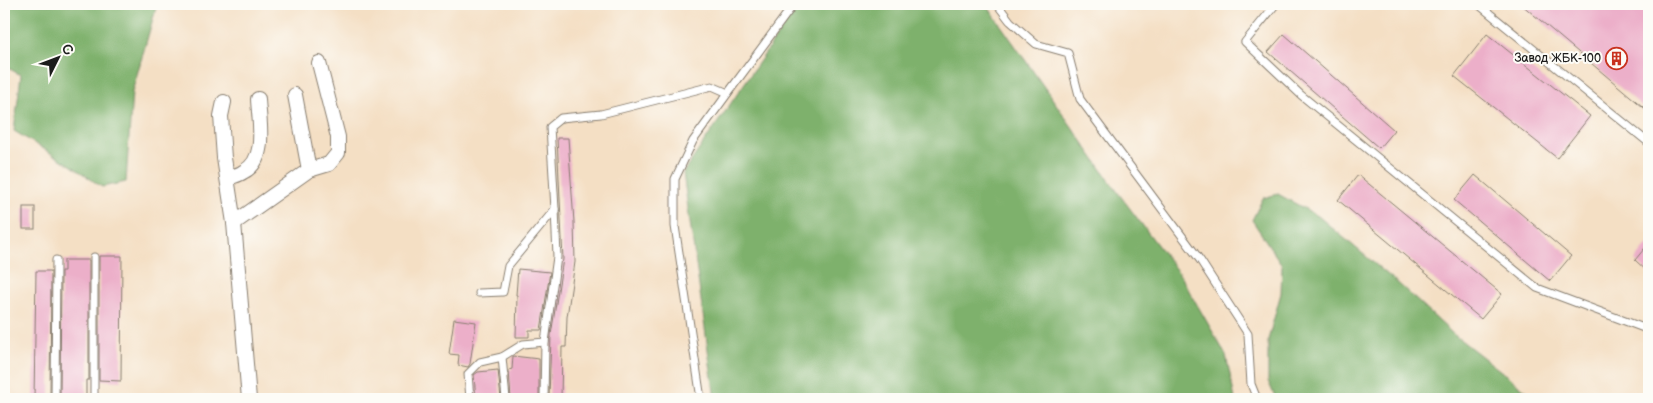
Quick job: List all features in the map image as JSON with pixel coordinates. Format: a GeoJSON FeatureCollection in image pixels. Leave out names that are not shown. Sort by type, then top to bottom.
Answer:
{"type":"FeatureCollection","features":[{"type":"Feature","properties":{"kind":"street"},"geometry":{"type":"LineString","coordinates":[[234,223],[309,170],[329,164],[338,153],[338,137],[318,62]]}},
{"type":"Feature","properties":{"kind":"street"},"geometry":{"type":"LineString","coordinates":[[295,95],[309,170]]}},
{"type":"Feature","properties":{"kind":"street"},"geometry":{"type":"LineString","coordinates":[[228,178],[244,172],[254,164],[260,147],[258,99]]}},
{"type":"Feature","properties":{"kind":"street"},"geometry":{"type":"LineString","coordinates":[[224,102],[221,116],[224,158],[234,223],[250,399]]}},
{"type":"Feature","properties":{"kind":"lane"},"geometry":{"type":"LineString","coordinates":[[701,399],[675,226],[675,179],[693,141],[794,4]]}},
{"type":"Feature","properties":{"kind":"lane"},"geometry":{"type":"LineString","coordinates":[[997,4],[1010,21],[1036,44],[1068,53],[1080,99],[1200,260],[1248,334],[1251,384],[1257,399]]}},
{"type":"Feature","properties":{"kind":"lane"},"geometry":{"type":"LineString","coordinates":[[1276,4],[1245,42],[1301,95],[1537,288],[1649,330]]}},
{"type":"Feature","properties":{"kind":"lane"},"geometry":{"type":"LineString","coordinates":[[1478,4],[1649,143]]}},
{"type":"Feature","properties":{"kind":"lane"},"geometry":{"type":"LineString","coordinates":[[544,399],[545,342],[557,257],[550,127],[561,118],[601,114],[712,86],[728,94]]}},
{"type":"Feature","properties":{"kind":"lane"},"geometry":{"type":"LineString","coordinates":[[479,293],[502,292],[508,266],[555,208]]}},
{"type":"Feature","properties":{"kind":"lane"},"geometry":{"type":"LineString","coordinates":[[94,257],[94,399]]}},
{"type":"Feature","properties":{"kind":"lane"},"geometry":{"type":"LineString","coordinates":[[55,399],[56,260]]}},
{"type":"Feature","properties":{"kind":"lane"},"geometry":{"type":"LineString","coordinates":[[470,399],[468,374],[480,362],[502,357],[523,344],[545,342]]}},
{"type":"Feature","properties":{"kind":"lane"},"geometry":{"type":"LineString","coordinates":[[502,357],[506,399]]}},
{"type":"Feature","properties":{"kind":"green space"},"geometry":{"type":"Polygon","coordinates":[[[4,4],[156,4],[132,92],[126,182],[102,187],[72,166],[14,131],[21,75],[4,66],[4,4]]]}},
{"type":"Feature","properties":{"kind":"green space"},"geometry":{"type":"Polygon","coordinates":[[[799,4],[986,4],[1119,194],[1180,275],[1226,355],[1235,399],[715,399],[683,173],[799,4]]]}},
{"type":"Feature","properties":{"kind":"green space"},"geometry":{"type":"Polygon","coordinates":[[[1278,194],[1318,216],[1400,285],[1453,334],[1537,399],[1276,399],[1268,381],[1268,340],[1281,293],[1282,265],[1252,220],[1263,198],[1278,194]]]}},
{"type":"Feature","properties":{"kind":"building","name":"Завод ЖБК-100"},"geometry":{"type":"Polygon","coordinates":[[[1521,4],[1649,4],[1649,112],[1521,4]]]}},
{"type":"Feature","properties":{"kind":"building"},"geometry":{"type":"Polygon","coordinates":[[[1284,34],[1394,130],[1379,148],[1268,52],[1284,34]]]}},
{"type":"Feature","properties":{"kind":"building"},"geometry":{"type":"Polygon","coordinates":[[[1487,34],[1590,116],[1557,158],[1454,76],[1487,34]]]}},
{"type":"Feature","properties":{"kind":"building"},"geometry":{"type":"Polygon","coordinates":[[[557,138],[568,138],[575,262],[567,317],[566,347],[562,347],[561,399],[549,399],[551,335],[563,259],[557,138]]]}},
{"type":"Feature","properties":{"kind":"building"},"geometry":{"type":"Polygon","coordinates":[[[1358,175],[1502,294],[1481,319],[1338,200],[1358,175]]]}},
{"type":"Feature","properties":{"kind":"building"},"geometry":{"type":"Polygon","coordinates":[[[1475,175],[1571,256],[1550,281],[1454,200],[1475,175]]]}},
{"type":"Feature","properties":{"kind":"building"},"geometry":{"type":"Polygon","coordinates":[[[23,207],[35,207],[35,229],[23,229],[23,207]]]}},
{"type":"Feature","properties":{"kind":"building"},"geometry":{"type":"Polygon","coordinates":[[[1649,243],[1649,273],[1635,260],[1649,243]]]}},
{"type":"Feature","properties":{"kind":"building"},"geometry":{"type":"Polygon","coordinates":[[[99,256],[122,256],[121,381],[99,380],[99,256]]]}},
{"type":"Feature","properties":{"kind":"building"},"geometry":{"type":"Polygon","coordinates":[[[64,260],[89,260],[89,380],[86,380],[86,399],[60,399],[61,271],[64,271],[64,260]]]}},
{"type":"Feature","properties":{"kind":"building"},"geometry":{"type":"Polygon","coordinates":[[[518,269],[550,272],[541,330],[529,330],[529,337],[516,337],[518,269]]]}},
{"type":"Feature","properties":{"kind":"building"},"geometry":{"type":"Polygon","coordinates":[[[36,271],[51,271],[50,399],[34,399],[36,271]]]}},
{"type":"Feature","properties":{"kind":"building"},"geometry":{"type":"Polygon","coordinates":[[[454,319],[476,322],[468,367],[458,365],[459,355],[449,354],[454,319]]]}},
{"type":"Feature","properties":{"kind":"building"},"geometry":{"type":"Polygon","coordinates":[[[513,356],[539,359],[539,399],[511,399],[509,370],[512,369],[513,356]]]}},
{"type":"Feature","properties":{"kind":"building"},"geometry":{"type":"Polygon","coordinates":[[[498,370],[501,399],[476,399],[474,375],[478,372],[498,370]]]}},
{"type":"Feature","properties":{"kind":"place","name":"Завод ЖБК-100"},"geometry":{"type":"Point","coordinates":[1617,58]}}]}
